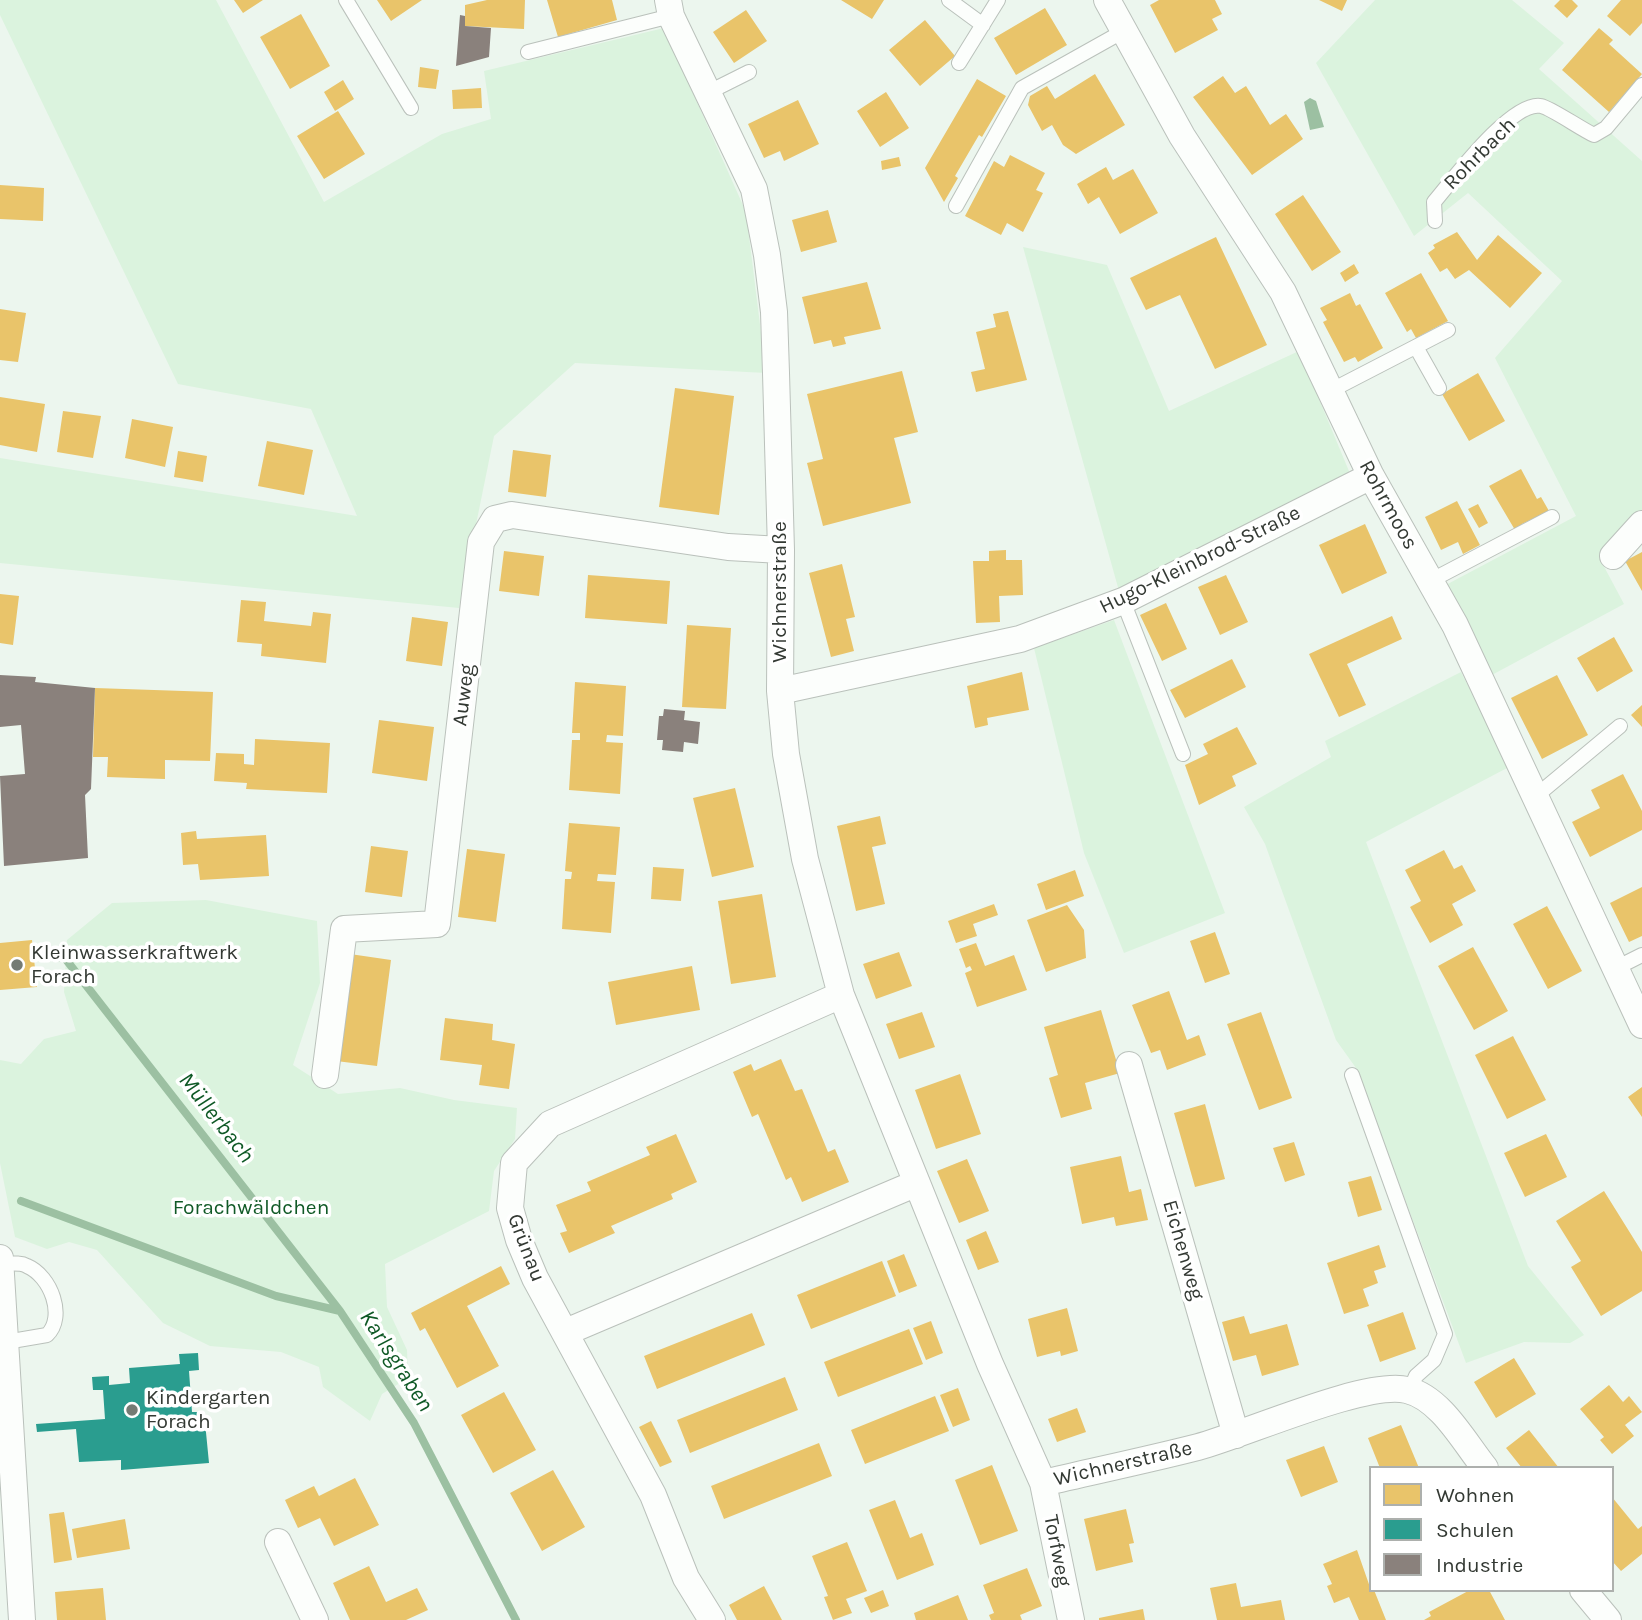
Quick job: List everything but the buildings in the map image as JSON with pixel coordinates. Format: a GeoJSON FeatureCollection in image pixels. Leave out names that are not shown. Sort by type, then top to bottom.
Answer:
{"type":"FeatureCollection","features":[{"type":"Feature","properties":{"kind":"street","name":"Rohrmoos"},"geometry":{"type":"LineString","coordinates":[[1107,0],[1122,32],[1227,209],[1283,292],[1371,476],[1455,625],[1642,1025]]}},
{"type":"Feature","properties":{"kind":"street","name":"Wichnerstraße"},"geometry":{"type":"LineString","coordinates":[[670,8],[754,190],[767,255],[774,312],[781,550],[780,691],[786,754],[805,859],[841,995],[990,1364],[1042,1483],[1200,1446],[1373,1391],[1392,1387],[1410,1390]]}},
{"type":"Feature","properties":{"kind":"street","name":"Hugo-Kleinbrod-Straße"},"geometry":{"type":"LineString","coordinates":[[780,691],[1020,639],[1123,601],[1371,476]]}},
{"type":"Feature","properties":{"kind":"street","name":"Auweg"},"geometry":{"type":"LineString","coordinates":[[325,1074],[344,929],[437,924],[481,541],[495,519],[512,515],[728,547],[781,550]]}},
{"type":"Feature","properties":{"kind":"street"},"geometry":{"type":"LineString","coordinates":[[1613,556],[1642,524]]}},
{"type":"Feature","properties":{"kind":"street","name":"Grünau"},"geometry":{"type":"LineString","coordinates":[[712,1620],[686,1578],[653,1495],[535,1278],[519,1240],[510,1208],[514,1163],[550,1124],[841,995]]}},
{"type":"Feature","properties":{"kind":"street","name":"Eichenweg"},"geometry":{"type":"LineString","coordinates":[[1129,1065],[1236,1435]]}},
{"type":"Feature","properties":{"kind":"street"},"geometry":{"type":"LineString","coordinates":[[566,1332],[917,1183]]}},
{"type":"Feature","properties":{"kind":"street"},"geometry":{"type":"LineString","coordinates":[[0,1258],[6,1342],[5,1421],[23,1620]]}},
{"type":"Feature","properties":{"kind":"street"},"geometry":{"type":"LineString","coordinates":[[1410,1390],[1434,1404],[1483,1466]]}},
{"type":"Feature","properties":{"kind":"street","name":"Torfweg"},"geometry":{"type":"LineString","coordinates":[[1042,1483],[1071,1620]]}},
{"type":"Feature","properties":{"kind":"street"},"geometry":{"type":"LineString","coordinates":[[278,1542],[315,1620]]}},
{"type":"Feature","properties":{"kind":"street"},"geometry":{"type":"LineString","coordinates":[[1585,1592],[1608,1620]]}},
{"type":"Feature","properties":{"kind":"lane"},"geometry":{"type":"LineString","coordinates":[[346,0],[411,108]]}},
{"type":"Feature","properties":{"kind":"lane"},"geometry":{"type":"LineString","coordinates":[[949,0],[983,25]]}},
{"type":"Feature","properties":{"kind":"lane"},"geometry":{"type":"LineString","coordinates":[[959,63],[998,0]]}},
{"type":"Feature","properties":{"kind":"lane"},"geometry":{"type":"LineString","coordinates":[[528,52],[670,8]]}},
{"type":"Feature","properties":{"kind":"lane"},"geometry":{"type":"LineString","coordinates":[[956,206],[1022,88],[1122,32]]}},
{"type":"Feature","properties":{"kind":"lane"},"geometry":{"type":"LineString","coordinates":[[708,93],[749,72]]}},
{"type":"Feature","properties":{"kind":"lane","name":"Rohrbach"},"geometry":{"type":"LineString","coordinates":[[1435,221],[1434,202],[1502,126],[1531,107],[1543,106],[1594,135],[1606,128],[1642,85]]}},
{"type":"Feature","properties":{"kind":"lane"},"geometry":{"type":"LineString","coordinates":[[1330,391],[1448,330]]}},
{"type":"Feature","properties":{"kind":"lane"},"geometry":{"type":"LineString","coordinates":[[1416,346],[1439,388]]}},
{"type":"Feature","properties":{"kind":"lane"},"geometry":{"type":"LineString","coordinates":[[1430,581],[1552,517]]}},
{"type":"Feature","properties":{"kind":"lane"},"geometry":{"type":"LineString","coordinates":[[1123,601],[1183,754]]}},
{"type":"Feature","properties":{"kind":"lane"},"geometry":{"type":"LineString","coordinates":[[1536,796],[1620,726]]}},
{"type":"Feature","properties":{"kind":"lane"},"geometry":{"type":"LineString","coordinates":[[1614,969],[1642,955]]}},
{"type":"Feature","properties":{"kind":"lane"},"geometry":{"type":"LineString","coordinates":[[1352,1075],[1445,1334],[1434,1360],[1416,1376],[1410,1390]]}},
{"type":"Feature","properties":{"kind":"lane"},"geometry":{"type":"LineString","coordinates":[[0,1265],[24,1264],[33,1269],[52,1295],[57,1310],[57,1320],[47,1335],[6,1342]]}},
{"type":"Feature","properties":{"kind":"green space"},"geometry":{"type":"Polygon","coordinates":[[[0,0],[216,0],[324,202],[442,134],[491,119],[484,71],[664,28],[746,212],[766,373],[575,363],[494,436],[459,608],[0,563],[0,458],[357,516],[311,409],[178,384],[0,15],[0,0]]]}},
{"type":"Feature","properties":{"kind":"green space"},"geometry":{"type":"Polygon","coordinates":[[[1375,0],[1512,0],[1564,43],[1539,69],[1642,161],[1642,515],[1600,559],[1624,604],[1490,676],[1442,587],[1576,516],[1495,358],[1562,281],[1468,193],[1414,236],[1316,63],[1375,0]]]}},
{"type":"Feature","properties":{"kind":"green space"},"geometry":{"type":"Polygon","coordinates":[[[1023,247],[1107,265],[1169,411],[1299,351],[1351,476],[1119,591],[1023,247]]]}},
{"type":"Feature","properties":{"kind":"green space"},"geometry":{"type":"Polygon","coordinates":[[[1114,620],[1225,913],[1124,953],[1084,853],[1034,648],[1114,620]]]}},
{"type":"Feature","properties":{"kind":"green space"},"geometry":{"type":"Polygon","coordinates":[[[1461,672],[1509,767],[1366,842],[1528,1266],[1584,1335],[1570,1343],[1524,1342],[1466,1363],[1356,1068],[1336,1040],[1265,844],[1244,807],[1331,757],[1325,741],[1461,672]]]}},
{"type":"Feature","properties":{"kind":"green space","name":"Forachwäldchen"},"geometry":{"type":"Polygon","coordinates":[[[206,900],[317,921],[320,983],[293,1065],[338,1094],[400,1088],[454,1100],[517,1108],[515,1139],[494,1171],[489,1211],[385,1264],[387,1307],[407,1350],[408,1378],[382,1394],[370,1421],[323,1387],[319,1367],[281,1352],[210,1346],[163,1323],[97,1250],[69,1242],[47,1249],[15,1237],[0,1163],[0,1060],[21,1064],[44,1039],[76,1031],[64,992],[67,940],[112,903],[206,900]]]}},
{"type":"Feature","properties":{"kind":"shaded area"},"geometry":{"type":"Polygon","coordinates":[[[1310,98],[1316,101],[1324,127],[1310,130],[1304,102],[1310,98]]]}},
{"type":"Feature","properties":{"kind":"waterway","name":"Müllerbach"},"geometry":{"type":"LineString","coordinates":[[55,958],[64,957],[340,1311]]}},
{"type":"Feature","properties":{"kind":"waterway","name":"Karlsgraben"},"geometry":{"type":"LineString","coordinates":[[21,1201],[276,1296],[340,1311],[414,1423],[516,1620]]}},
{"type":"Feature","properties":{"kind":"place","name":"Kleinwasserkraftwerk Forach"},"geometry":{"type":"Point","coordinates":[17,965]}},
{"type":"Feature","properties":{"kind":"place","name":"Kindergarten Forach"},"geometry":{"type":"Point","coordinates":[132,1410]}}]}
